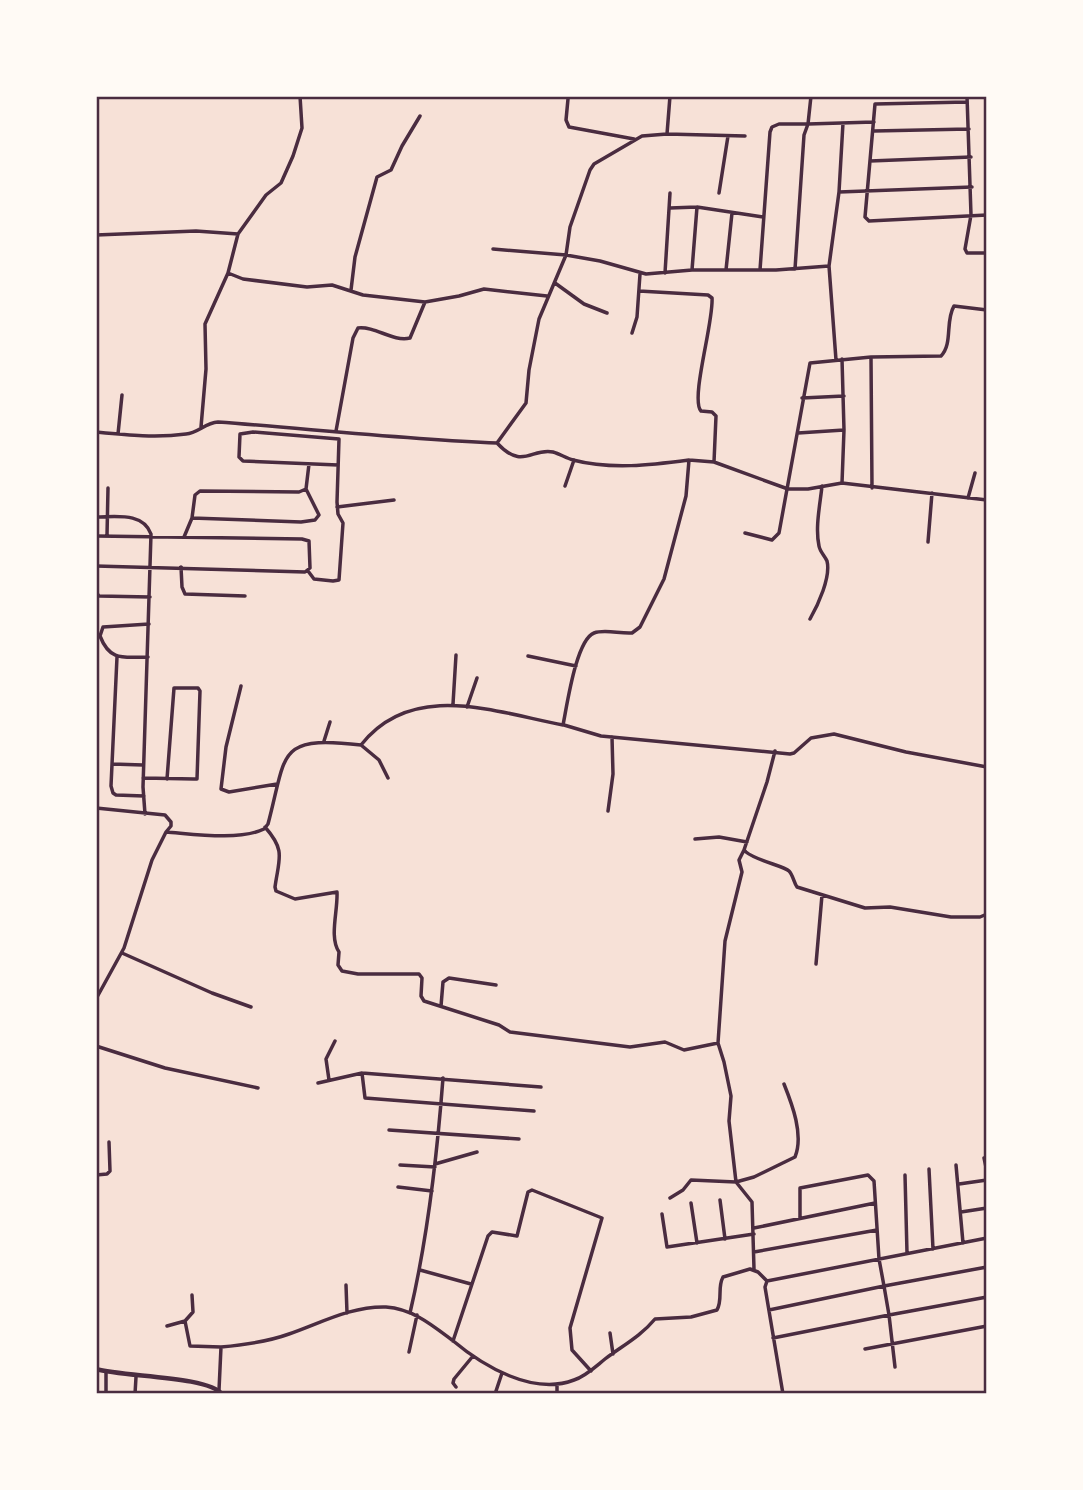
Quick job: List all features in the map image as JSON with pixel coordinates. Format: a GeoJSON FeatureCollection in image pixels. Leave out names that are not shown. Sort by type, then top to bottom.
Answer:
{"type":"FeatureCollection","features":[{"type":"Feature","properties":{"kind":"street"},"geometry":{"type":"LineString","coordinates":[[201,427],[206,369],[205,324],[228,273],[238,234],[251,213],[286,175],[300,141],[300,96]]}},
{"type":"Feature","properties":{"kind":"street"},"geometry":{"type":"LineString","coordinates":[[667,134],[670,96]]}},
{"type":"Feature","properties":{"kind":"street"},"geometry":{"type":"LineString","coordinates":[[795,269],[804,135],[811,96]]}},
{"type":"Feature","properties":{"kind":"street"},"geometry":{"type":"LineString","coordinates":[[888,103],[889,96]]}},
{"type":"Feature","properties":{"kind":"street"},"geometry":{"type":"LineString","coordinates":[[967,96],[972,187],[965,252],[987,253]]}},
{"type":"Feature","properties":{"kind":"street"},"geometry":{"type":"LineString","coordinates":[[568,99],[566,120],[569,127],[636,139],[667,134],[745,136]]}},
{"type":"Feature","properties":{"kind":"street"},"geometry":{"type":"LineString","coordinates":[[967,102],[875,104],[865,217],[869,221],[987,215]]}},
{"type":"Feature","properties":{"kind":"street"},"geometry":{"type":"LineString","coordinates":[[351,290],[355,257],[377,177],[391,170],[420,116]]}},
{"type":"Feature","properties":{"kind":"street"},"geometry":{"type":"LineString","coordinates":[[760,270],[766,172],[772,127],[779,124],[874,122]]}},
{"type":"Feature","properties":{"kind":"street"},"geometry":{"type":"LineString","coordinates":[[836,360],[830,266],[839,192],[843,123]]}},
{"type":"Feature","properties":{"kind":"street"},"geometry":{"type":"LineString","coordinates":[[874,131],[969,129]]}},
{"type":"Feature","properties":{"kind":"street"},"geometry":{"type":"LineString","coordinates":[[719,193],[728,136]]}},
{"type":"Feature","properties":{"kind":"street"},"geometry":{"type":"LineString","coordinates":[[497,443],[526,403],[534,338],[566,255],[570,227],[592,166],[636,139]]}},
{"type":"Feature","properties":{"kind":"street"},"geometry":{"type":"LineString","coordinates":[[870,161],[971,157]]}},
{"type":"Feature","properties":{"kind":"street"},"geometry":{"type":"LineString","coordinates":[[839,192],[972,187]]}},
{"type":"Feature","properties":{"kind":"street"},"geometry":{"type":"LineString","coordinates":[[665,273],[670,193]]}},
{"type":"Feature","properties":{"kind":"street"},"geometry":{"type":"LineString","coordinates":[[670,208],[697,208],[763,217]]}},
{"type":"Feature","properties":{"kind":"street"},"geometry":{"type":"LineString","coordinates":[[692,270],[697,208]]}},
{"type":"Feature","properties":{"kind":"street"},"geometry":{"type":"LineString","coordinates":[[726,270],[732,213]]}},
{"type":"Feature","properties":{"kind":"street"},"geometry":{"type":"LineString","coordinates":[[96,235],[196,231],[238,234]]}},
{"type":"Feature","properties":{"kind":"street"},"geometry":{"type":"LineString","coordinates":[[494,249],[566,255],[608,263],[640,274],[830,266]]}},
{"type":"Feature","properties":{"kind":"street"},"geometry":{"type":"LineString","coordinates":[[228,273],[243,279],[307,286],[332,285],[363,295],[425,302],[484,289],[548,297]]}},
{"type":"Feature","properties":{"kind":"street"},"geometry":{"type":"LineString","coordinates":[[632,333],[638,317],[640,274]]}},
{"type":"Feature","properties":{"kind":"street"},"geometry":{"type":"LineString","coordinates":[[555,283],[584,304],[607,313]]}},
{"type":"Feature","properties":{"kind":"street"},"geometry":{"type":"LineString","coordinates":[[639,291],[708,295],[712,298],[710,328],[699,375],[697,404],[701,411],[712,412],[716,416],[714,462]]}},
{"type":"Feature","properties":{"kind":"street"},"geometry":{"type":"LineString","coordinates":[[336,431],[353,338],[358,328],[370,328],[400,339],[410,338],[425,302]]}},
{"type":"Feature","properties":{"kind":"street"},"geometry":{"type":"LineString","coordinates":[[746,533],[772,540],[777,537],[810,363],[871,357],[941,356],[947,349],[950,313],[954,306],[987,310]]}},
{"type":"Feature","properties":{"kind":"street"},"geometry":{"type":"LineString","coordinates":[[871,357],[872,488]]}},
{"type":"Feature","properties":{"kind":"street"},"geometry":{"type":"LineString","coordinates":[[842,359],[845,430],[842,483]]}},
{"type":"Feature","properties":{"kind":"street"},"geometry":{"type":"LineString","coordinates":[[118,434],[122,395]]}},
{"type":"Feature","properties":{"kind":"street"},"geometry":{"type":"LineString","coordinates":[[802,398],[844,396]]}},
{"type":"Feature","properties":{"kind":"street"},"geometry":{"type":"LineString","coordinates":[[96,432],[151,437],[190,434],[201,427],[218,422],[336,431],[398,439],[497,443],[509,453],[521,456],[530,457],[548,451],[574,460],[631,466],[689,460],[714,462],[788,489],[808,489],[842,483],[987,500]]}},
{"type":"Feature","properties":{"kind":"street"},"geometry":{"type":"LineString","coordinates":[[798,433],[845,430]]}},
{"type":"Feature","properties":{"kind":"street"},"geometry":{"type":"LineString","coordinates":[[308,571],[314,579],[339,580],[343,523],[337,507],[338,465],[338,438],[253,432],[240,434],[239,457],[243,461],[338,465]]}},
{"type":"Feature","properties":{"kind":"street"},"geometry":{"type":"LineString","coordinates":[[565,486],[574,460]]}},
{"type":"Feature","properties":{"kind":"street"},"geometry":{"type":"LineString","coordinates":[[563,724],[576,666],[584,644],[592,634],[632,633],[646,616],[667,569],[686,496],[689,460]]}},
{"type":"Feature","properties":{"kind":"street"},"geometry":{"type":"LineString","coordinates":[[192,518],[301,522],[315,520],[319,515],[306,489],[309,464]]}},
{"type":"Feature","properties":{"kind":"street"},"geometry":{"type":"LineString","coordinates":[[968,498],[975,473]]}},
{"type":"Feature","properties":{"kind":"street"},"geometry":{"type":"LineString","coordinates":[[810,619],[820,601],[827,571],[827,561],[819,547],[818,523],[822,486]]}},
{"type":"Feature","properties":{"kind":"street"},"geometry":{"type":"LineString","coordinates":[[107,536],[108,488]]}},
{"type":"Feature","properties":{"kind":"street"},"geometry":{"type":"LineString","coordinates":[[184,537],[192,518],[195,495],[200,491],[282,493],[306,489]]}},
{"type":"Feature","properties":{"kind":"street"},"geometry":{"type":"LineString","coordinates":[[928,542],[932,493]]}},
{"type":"Feature","properties":{"kind":"street"},"geometry":{"type":"LineString","coordinates":[[337,507],[394,500]]}},
{"type":"Feature","properties":{"kind":"street"},"geometry":{"type":"LineString","coordinates":[[96,517],[135,518],[149,528],[152,537],[143,778],[145,814]]}},
{"type":"Feature","properties":{"kind":"street"},"geometry":{"type":"LineString","coordinates":[[96,536],[302,539],[309,541],[308,571]]}},
{"type":"Feature","properties":{"kind":"street"},"geometry":{"type":"LineString","coordinates":[[96,566],[308,571]]}},
{"type":"Feature","properties":{"kind":"street"},"geometry":{"type":"LineString","coordinates":[[181,567],[185,594],[245,596]]}},
{"type":"Feature","properties":{"kind":"street"},"geometry":{"type":"LineString","coordinates":[[96,592],[99,596],[150,597]]}},
{"type":"Feature","properties":{"kind":"street"},"geometry":{"type":"LineString","coordinates":[[148,657],[117,657],[102,643],[100,636],[103,627],[149,624]]}},
{"type":"Feature","properties":{"kind":"street"},"geometry":{"type":"LineString","coordinates":[[453,704],[456,655]]}},
{"type":"Feature","properties":{"kind":"street"},"geometry":{"type":"LineString","coordinates":[[528,656],[576,666]]}},
{"type":"Feature","properties":{"kind":"street"},"geometry":{"type":"LineString","coordinates":[[117,657],[111,786],[113,793],[144,796]]}},
{"type":"Feature","properties":{"kind":"street"},"geometry":{"type":"LineString","coordinates":[[467,707],[477,678]]}},
{"type":"Feature","properties":{"kind":"street"},"geometry":{"type":"LineString","coordinates":[[241,686],[226,747],[221,789],[229,792],[277,784]]}},
{"type":"Feature","properties":{"kind":"street"},"geometry":{"type":"LineString","coordinates":[[143,778],[167,779],[197,779],[198,688],[174,688],[167,779]]}},
{"type":"Feature","properties":{"kind":"street"},"geometry":{"type":"LineString","coordinates":[[361,745],[372,731],[397,716],[431,705],[453,704],[563,724],[588,733],[612,737],[794,753],[811,738],[834,734],[916,755],[987,767]]}},
{"type":"Feature","properties":{"kind":"street"},"geometry":{"type":"LineString","coordinates":[[324,741],[330,722]]}},
{"type":"Feature","properties":{"kind":"street"},"geometry":{"type":"LineString","coordinates":[[608,811],[613,774],[612,737]]}},
{"type":"Feature","properties":{"kind":"street"},"geometry":{"type":"LineString","coordinates":[[166,831],[205,834],[258,832],[265,827],[285,761],[293,751],[309,743],[324,741],[361,745],[379,761],[388,778]]}},
{"type":"Feature","properties":{"kind":"street"},"geometry":{"type":"LineString","coordinates":[[767,1281],[754,1269],[754,1228],[750,1197],[740,1189],[736,1181],[729,1121],[731,1096],[718,1043],[724,941],[742,872],[739,860],[767,782],[775,751]]}},
{"type":"Feature","properties":{"kind":"street"},"geometry":{"type":"LineString","coordinates":[[112,764],[144,765]]}},
{"type":"Feature","properties":{"kind":"street"},"geometry":{"type":"LineString","coordinates":[[96,808],[145,814],[159,813],[169,818],[172,826],[166,831],[152,860],[122,953],[96,999]]}},
{"type":"Feature","properties":{"kind":"street"},"geometry":{"type":"LineString","coordinates":[[265,827],[279,846],[276,891],[295,899],[337,892],[334,937],[340,968],[358,974],[419,974],[422,978],[422,999],[510,1032],[630,1048],[665,1042],[684,1050],[718,1043]]}},
{"type":"Feature","properties":{"kind":"street"},"geometry":{"type":"LineString","coordinates":[[695,839],[719,836],[747,842]]}},
{"type":"Feature","properties":{"kind":"street"},"geometry":{"type":"LineString","coordinates":[[744,850],[764,863],[786,869],[797,887],[865,908],[890,907],[951,916],[980,917],[987,914]]}},
{"type":"Feature","properties":{"kind":"street"},"geometry":{"type":"LineString","coordinates":[[816,964],[822,894]]}},
{"type":"Feature","properties":{"kind":"street"},"geometry":{"type":"LineString","coordinates":[[122,953],[212,993],[251,1007]]}},
{"type":"Feature","properties":{"kind":"street"},"geometry":{"type":"LineString","coordinates":[[441,1006],[443,982],[449,978],[496,985]]}},
{"type":"Feature","properties":{"kind":"street"},"geometry":{"type":"LineString","coordinates":[[330,1080],[326,1059],[335,1041]]}},
{"type":"Feature","properties":{"kind":"street"},"geometry":{"type":"LineString","coordinates":[[96,1046],[165,1068],[258,1088]]}},
{"type":"Feature","properties":{"kind":"street"},"geometry":{"type":"LineString","coordinates":[[362,1073],[365,1098],[534,1111]]}},
{"type":"Feature","properties":{"kind":"street"},"geometry":{"type":"LineString","coordinates":[[318,1083],[362,1073],[541,1087]]}},
{"type":"Feature","properties":{"kind":"street"},"geometry":{"type":"LineString","coordinates":[[410,1313],[420,1270],[432,1191],[443,1078]]}},
{"type":"Feature","properties":{"kind":"street"},"geometry":{"type":"LineString","coordinates":[[670,1198],[683,1191],[691,1180],[736,1181],[754,1177],[796,1157],[798,1150],[795,1117],[784,1084]]}},
{"type":"Feature","properties":{"kind":"street"},"geometry":{"type":"LineString","coordinates":[[389,1130],[519,1139]]}},
{"type":"Feature","properties":{"kind":"street"},"geometry":{"type":"LineString","coordinates":[[96,1175],[110,1171],[109,1142]]}},
{"type":"Feature","properties":{"kind":"street"},"geometry":{"type":"LineString","coordinates":[[400,1165],[435,1166],[477,1152]]}},
{"type":"Feature","properties":{"kind":"street"},"geometry":{"type":"LineString","coordinates":[[984,1158],[987,1172]]}},
{"type":"Feature","properties":{"kind":"street"},"geometry":{"type":"LineString","coordinates":[[956,1165],[963,1243]]}},
{"type":"Feature","properties":{"kind":"street"},"geometry":{"type":"LineString","coordinates":[[929,1169],[933,1250]]}},
{"type":"Feature","properties":{"kind":"street"},"geometry":{"type":"LineString","coordinates":[[800,1218],[800,1188],[868,1175],[874,1181],[879,1258],[895,1367]]}},
{"type":"Feature","properties":{"kind":"street"},"geometry":{"type":"LineString","coordinates":[[905,1175],[907,1253]]}},
{"type":"Feature","properties":{"kind":"street"},"geometry":{"type":"LineString","coordinates":[[959,1184],[987,1180]]}},
{"type":"Feature","properties":{"kind":"street"},"geometry":{"type":"LineString","coordinates":[[398,1187],[432,1191]]}},
{"type":"Feature","properties":{"kind":"street"},"geometry":{"type":"LineString","coordinates":[[453,1341],[488,1236],[492,1232],[515,1236],[519,1234],[529,1191],[600,1216],[603,1221],[570,1328],[572,1350],[591,1371]]}},
{"type":"Feature","properties":{"kind":"street"},"geometry":{"type":"LineString","coordinates":[[720,1200],[725,1239]]}},
{"type":"Feature","properties":{"kind":"street"},"geometry":{"type":"LineString","coordinates":[[691,1203],[697,1243]]}},
{"type":"Feature","properties":{"kind":"street"},"geometry":{"type":"LineString","coordinates":[[754,1228],[875,1203]]}},
{"type":"Feature","properties":{"kind":"street"},"geometry":{"type":"LineString","coordinates":[[960,1212],[987,1208]]}},
{"type":"Feature","properties":{"kind":"street"},"geometry":{"type":"LineString","coordinates":[[662,1214],[667,1247],[754,1234]]}},
{"type":"Feature","properties":{"kind":"street"},"geometry":{"type":"LineString","coordinates":[[754,1252],[877,1230]]}},
{"type":"Feature","properties":{"kind":"street"},"geometry":{"type":"LineString","coordinates":[[767,1281],[987,1238]]}},
{"type":"Feature","properties":{"kind":"street"},"geometry":{"type":"LineString","coordinates":[[769,1310],[987,1266]]}},
{"type":"Feature","properties":{"kind":"street"},"geometry":{"type":"LineString","coordinates":[[185,1321],[190,1346],[220,1347],[274,1338],[347,1312],[388,1307],[417,1315],[473,1356],[502,1373],[528,1381],[557,1385],[575,1380],[591,1371],[646,1330],[655,1319],[691,1317],[717,1310],[720,1300],[719,1287],[723,1277],[754,1269]]}},
{"type":"Feature","properties":{"kind":"street"},"geometry":{"type":"LineString","coordinates":[[420,1270],[471,1284]]}},
{"type":"Feature","properties":{"kind":"street"},"geometry":{"type":"LineString","coordinates":[[767,1281],[765,1287],[783,1394]]}},
{"type":"Feature","properties":{"kind":"street"},"geometry":{"type":"LineString","coordinates":[[346,1285],[347,1312]]}},
{"type":"Feature","properties":{"kind":"street"},"geometry":{"type":"LineString","coordinates":[[167,1326],[185,1321],[193,1312],[192,1295]]}},
{"type":"Feature","properties":{"kind":"street"},"geometry":{"type":"LineString","coordinates":[[773,1338],[987,1297]]}},
{"type":"Feature","properties":{"kind":"street"},"geometry":{"type":"LineString","coordinates":[[409,1352],[417,1315]]}},
{"type":"Feature","properties":{"kind":"street"},"geometry":{"type":"LineString","coordinates":[[865,1349],[987,1326]]}},
{"type":"Feature","properties":{"kind":"street"},"geometry":{"type":"LineString","coordinates":[[610,1333],[613,1354]]}},
{"type":"Feature","properties":{"kind":"street"},"geometry":{"type":"LineString","coordinates":[[96,1369],[136,1377],[202,1382],[220,1392],[220,1347]]}},
{"type":"Feature","properties":{"kind":"street"},"geometry":{"type":"LineString","coordinates":[[456,1387],[454,1378],[473,1356]]}},
{"type":"Feature","properties":{"kind":"street"},"geometry":{"type":"LineString","coordinates":[[106,1372],[106,1394]]}},
{"type":"Feature","properties":{"kind":"street"},"geometry":{"type":"LineString","coordinates":[[495,1394],[502,1373]]}},
{"type":"Feature","properties":{"kind":"street"},"geometry":{"type":"LineString","coordinates":[[135,1394],[136,1377]]}},
{"type":"Feature","properties":{"kind":"street"},"geometry":{"type":"LineString","coordinates":[[557,1385],[557,1394]]}}]}
